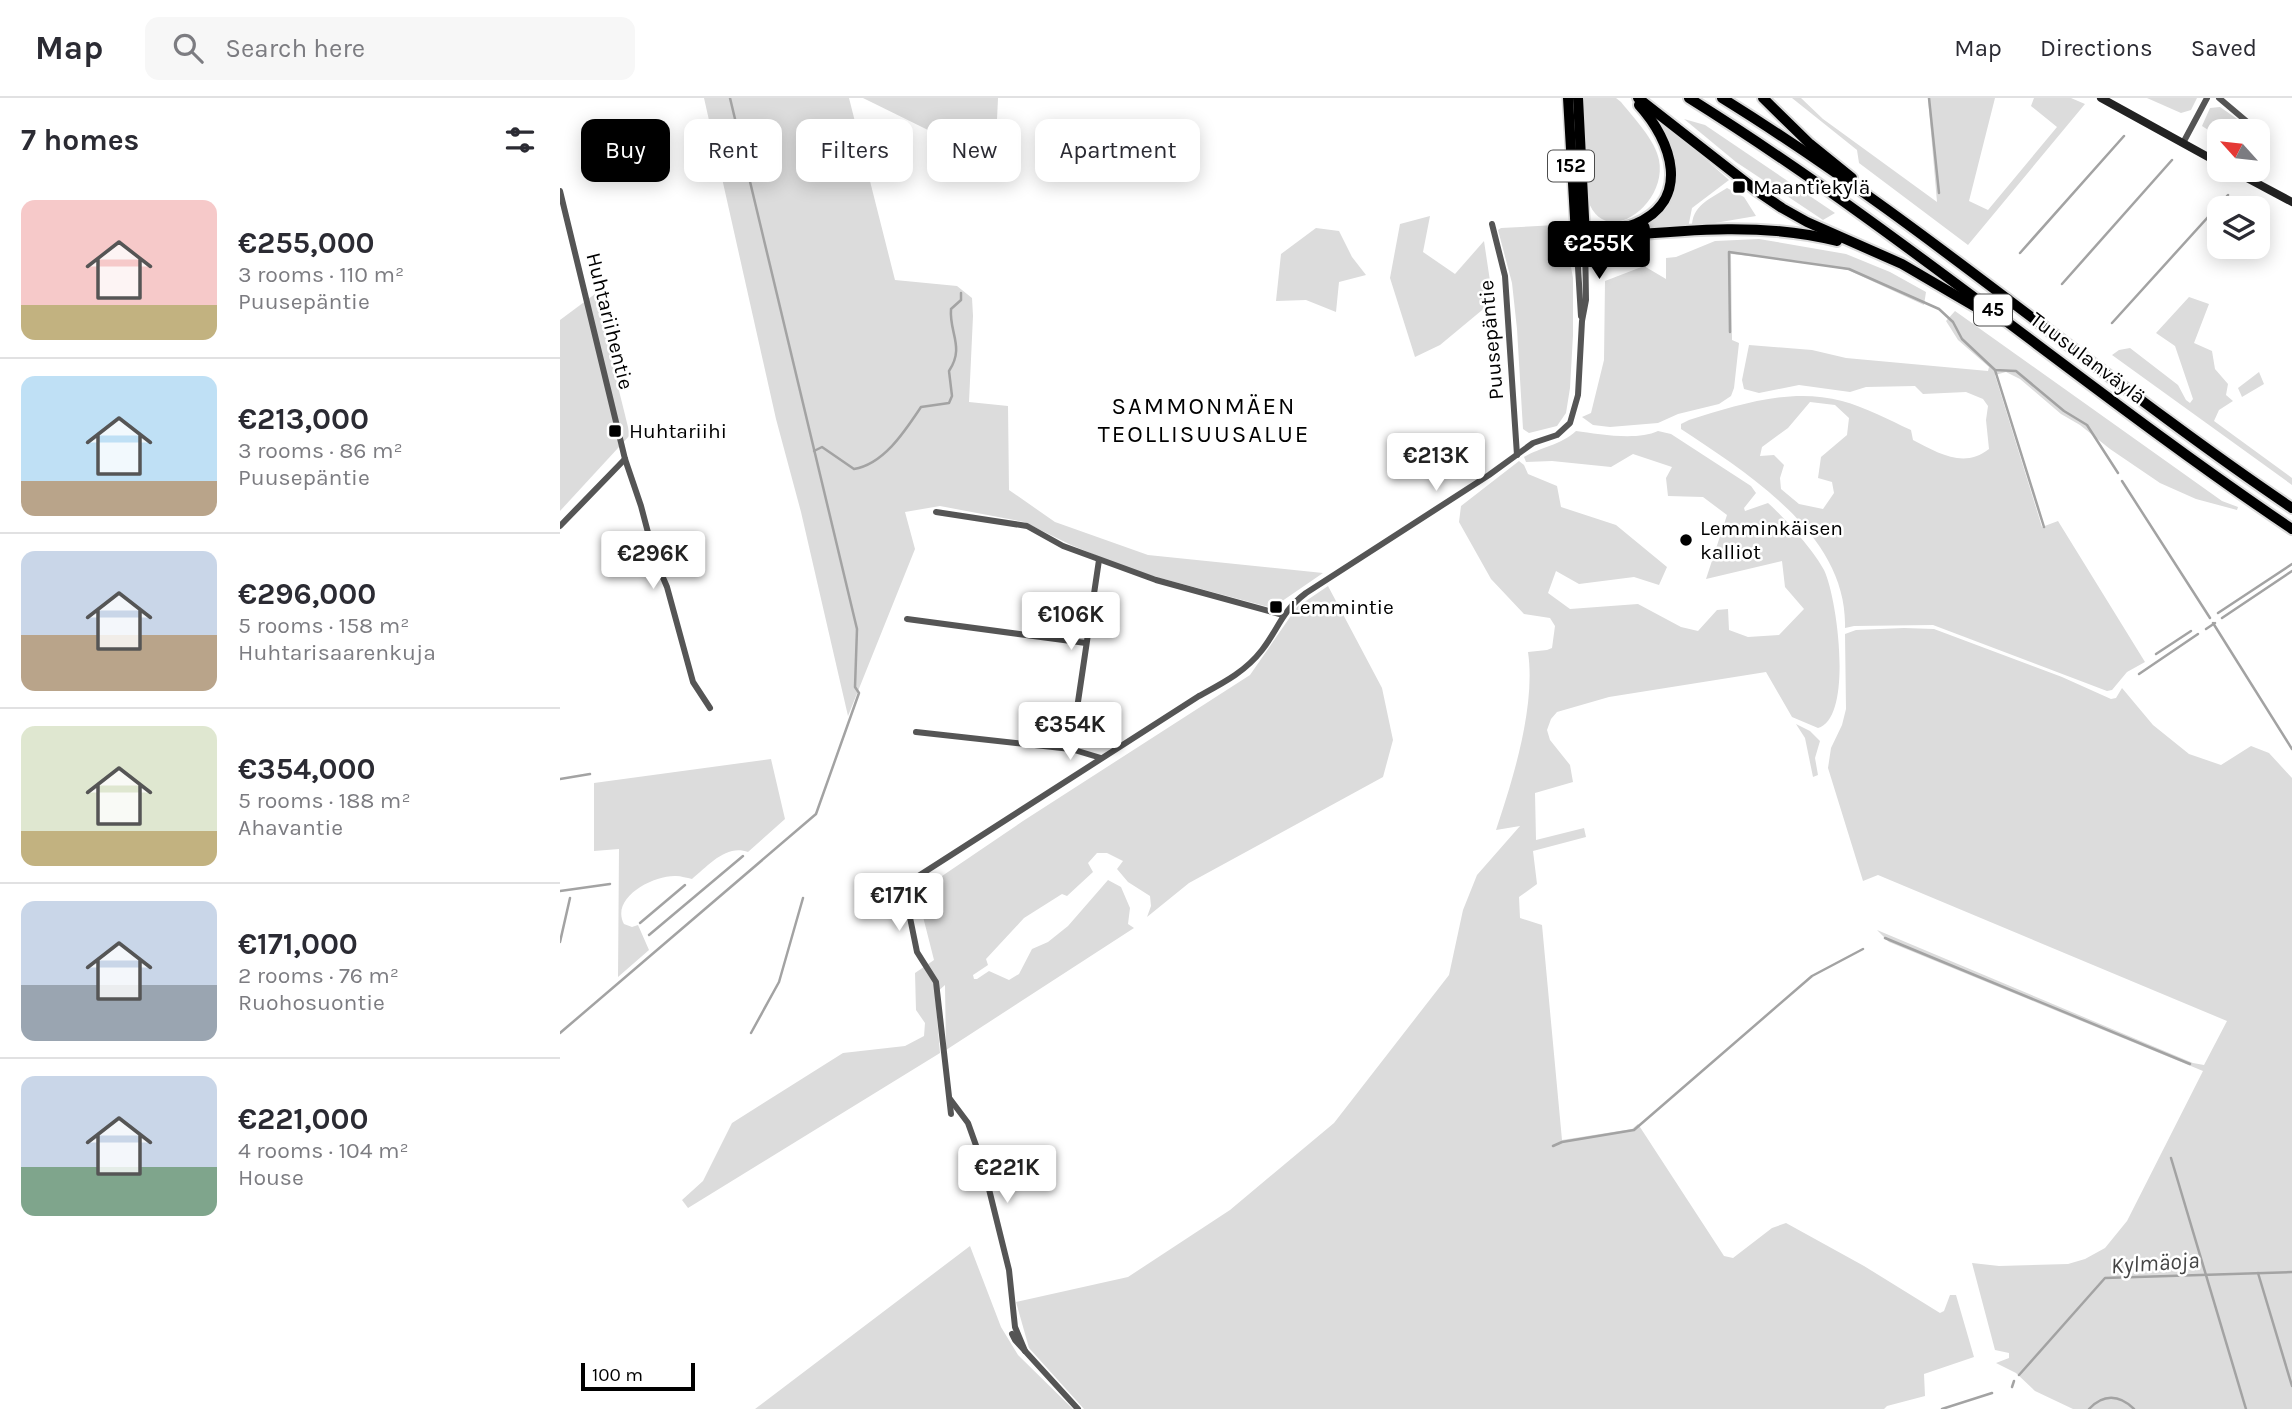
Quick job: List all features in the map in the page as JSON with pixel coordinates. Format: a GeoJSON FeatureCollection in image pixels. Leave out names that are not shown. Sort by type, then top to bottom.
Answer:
{"type":"FeatureCollection","features":[{"type":"Feature","properties":{"kind":"highway"},"geometry":{"type":"LineString","coordinates":[[1582,235],[1625,228],[1644,220],[1660,205],[1669,187],[1672,168],[1664,140],[1635,98]]}},
{"type":"Feature","properties":{"kind":"highway"},"geometry":{"type":"LineString","coordinates":[[1635,98],[1774,202],[1807,222],[1925,276],[2024,334]]}},
{"type":"Feature","properties":{"kind":"highway","name":"Tuusulanväylä"},"geometry":{"type":"LineString","coordinates":[[1689,98],[1818,182],[2292,529]]}},
{"type":"Feature","properties":{"kind":"highway","name":"Tuusulanväylä"},"geometry":{"type":"LineString","coordinates":[[1722,98],[1919,234],[2152,409],[2292,508]]}},
{"type":"Feature","properties":{"kind":"highway"},"geometry":{"type":"LineString","coordinates":[[1763,98],[1810,144],[1919,234]]}},
{"type":"Feature","properties":{"kind":"highway"},"geometry":{"type":"LineString","coordinates":[[1582,235],[1747,230],[1801,234],[1864,249]]}},
{"type":"Feature","properties":{"kind":"main road","name":"152"},"geometry":{"type":"LineString","coordinates":[[1568,98],[1582,235]]}},
{"type":"Feature","properties":{"kind":"main road","name":"152"},"geometry":{"type":"LineString","coordinates":[[1577,98],[1582,235]]}},
{"type":"Feature","properties":{"kind":"main road"},"geometry":{"type":"LineString","coordinates":[[2101,98],[2207,156]]}},
{"type":"Feature","properties":{"kind":"main road"},"geometry":{"type":"LineString","coordinates":[[2254,182],[2292,202]]}},
{"type":"Feature","properties":{"kind":"street"},"geometry":{"type":"LineString","coordinates":[[2183,143],[2207,98]]}},
{"type":"Feature","properties":{"kind":"street"},"geometry":{"type":"LineString","coordinates":[[2219,98],[2244,119]]}},
{"type":"Feature","properties":{"kind":"street","name":"Huhtariihentie"},"geometry":{"type":"LineString","coordinates":[[560,191],[625,459],[655,559],[667,587],[694,682],[710,708]]}},
{"type":"Feature","properties":{"kind":"street","name":"Puusepäntie"},"geometry":{"type":"LineString","coordinates":[[1492,224],[1506,286],[1517,455]]}},
{"type":"Feature","properties":{"kind":"street"},"geometry":{"type":"LineString","coordinates":[[951,1114],[936,982],[916,952],[905,893],[909,882],[1245,669],[1263,649],[1283,615],[1306,593],[1533,443],[1557,435],[1570,423],[1578,394],[1582,321],[1578,301],[1582,235]]}},
{"type":"Feature","properties":{"kind":"street"},"geometry":{"type":"LineString","coordinates":[[560,526],[625,459]]}},
{"type":"Feature","properties":{"kind":"street"},"geometry":{"type":"LineString","coordinates":[[936,512],[1027,526],[1063,546],[1156,580],[1283,615]]}},
{"type":"Feature","properties":{"kind":"street"},"geometry":{"type":"LineString","coordinates":[[1071,749],[1099,560]]}},
{"type":"Feature","properties":{"kind":"street"},"geometry":{"type":"LineString","coordinates":[[907,619],[1086,643]]}},
{"type":"Feature","properties":{"kind":"street"},"geometry":{"type":"LineString","coordinates":[[916,732],[1071,749],[1101,758]]}},
{"type":"Feature","properties":{"kind":"street"},"geometry":{"type":"LineString","coordinates":[[948,1097],[968,1123],[984,1165],[1009,1270],[1015,1327],[1025,1351]]}},
{"type":"Feature","properties":{"kind":"street"},"geometry":{"type":"LineString","coordinates":[[1012,1334],[1078,1409]]}},
{"type":"Feature","properties":{"kind":"shaded area"},"geometry":{"type":"Polygon","coordinates":[[[704,98],[849,98],[854,119],[796,119],[796,182],[870,182],[895,280],[957,286],[972,298],[969,402],[1008,406],[1009,490],[1055,522],[1148,555],[1323,573],[1272,608],[1134,571],[1024,522],[940,506],[905,512],[915,549],[848,716],[801,512],[776,419],[723,182],[782,182],[782,119],[709,119],[704,98]]]}},
{"type":"Feature","properties":{"kind":"shaded area"},"geometry":{"type":"Polygon","coordinates":[[[863,98],[998,98],[997,119],[927,119],[927,130],[913,123],[913,119],[906,119],[863,98]]]}},
{"type":"Feature","properties":{"kind":"shaded area"},"geometry":{"type":"Polygon","coordinates":[[[1582,98],[1616,98],[1643,130],[1657,153],[1659,177],[1654,192],[1645,206],[1633,216],[1620,221],[1607,221],[1596,214],[1588,200],[1582,98]]]}},
{"type":"Feature","properties":{"kind":"shaded area"},"geometry":{"type":"Polygon","coordinates":[[[1792,98],[1801,98],[1823,119],[1937,202],[1928,98],[1995,98],[1969,201],[1988,210],[2057,127],[2031,106],[2034,98],[2071,98],[2085,104],[1968,245],[1859,163],[1857,150],[1792,98]]]}},
{"type":"Feature","properties":{"kind":"shaded area"},"geometry":{"type":"Polygon","coordinates":[[[2147,98],[2197,98],[2191,110],[2181,113],[2147,98]]]}},
{"type":"Feature","properties":{"kind":"shaded area"},"geometry":{"type":"Polygon","coordinates":[[[2220,107],[2237,119],[2207,119],[2207,129],[2202,126],[2210,108],[2220,107]]]}},
{"type":"Feature","properties":{"kind":"shaded area"},"geometry":{"type":"Polygon","coordinates":[[[1652,115],[1729,180],[1692,208],[1688,228],[1632,233],[1672,186],[1652,115]]]}},
{"type":"Feature","properties":{"kind":"shaded area"},"geometry":{"type":"Polygon","coordinates":[[[1684,119],[1705,125],[1835,213],[1823,220],[1736,162],[1684,119]]]}},
{"type":"Feature","properties":{"kind":"shaded area"},"geometry":{"type":"Polygon","coordinates":[[[1727,188],[1744,197],[1756,216],[1709,224],[1692,224],[1700,206],[1727,188]]]}},
{"type":"Feature","properties":{"kind":"shaded area"},"geometry":{"type":"Polygon","coordinates":[[[1430,216],[1423,252],[1455,274],[1484,241],[1493,301],[1440,345],[1415,357],[1390,278],[1400,224],[1430,216]]]}},
{"type":"Feature","properties":{"kind":"shaded area"},"geometry":{"type":"Polygon","coordinates":[[[1556,225],[1564,228],[1573,278],[1570,388],[1566,413],[1557,426],[1529,433],[1523,429],[1512,283],[1498,230],[1556,225]]]}},
{"type":"Feature","properties":{"kind":"shaded area"},"geometry":{"type":"Polygon","coordinates":[[[1316,228],[1339,231],[1352,257],[1366,275],[1339,282],[1336,312],[1306,300],[1276,301],[1281,254],[1316,228]]]}},
{"type":"Feature","properties":{"kind":"shaded area"},"geometry":{"type":"Polygon","coordinates":[[[1759,239],[1846,254],[1890,272],[1926,292],[1924,305],[1848,270],[1800,261],[1731,254],[1732,340],[1739,343],[1731,396],[1719,404],[1678,414],[1658,423],[1610,427],[1593,425],[1582,417],[1591,413],[1604,360],[1605,281],[1644,266],[1666,279],[1666,258],[1676,257],[1715,241],[1759,239]]]}},
{"type":"Feature","properties":{"kind":"shaded area"},"geometry":{"type":"Polygon","coordinates":[[[595,294],[630,435],[560,511],[560,320],[595,294]]]}},
{"type":"Feature","properties":{"kind":"shaded area"},"geometry":{"type":"Polygon","coordinates":[[[2189,297],[2209,304],[2194,343],[2212,351],[2215,369],[2228,384],[2226,395],[2233,401],[2219,410],[2214,421],[2292,478],[2292,485],[2112,355],[2119,350],[2130,348],[2178,385],[2190,403],[2193,399],[2175,346],[2156,333],[2189,297]]]}},
{"type":"Feature","properties":{"kind":"shaded area"},"geometry":{"type":"Polygon","coordinates":[[[1955,311],[2222,501],[2238,507],[2237,510],[2196,499],[2160,483],[2061,414],[2020,379],[2006,372],[1995,375],[2042,527],[2058,521],[2145,662],[2127,672],[2112,690],[2107,691],[1933,625],[1845,628],[1842,595],[1830,564],[1812,536],[1764,487],[1681,429],[1681,424],[1689,420],[1745,404],[1784,397],[1823,397],[1859,407],[1911,430],[1913,440],[1941,454],[1961,458],[1980,455],[1989,449],[1986,420],[1988,406],[1983,399],[1966,392],[1923,394],[1915,386],[1866,387],[1850,392],[1799,385],[1759,393],[1744,389],[1742,380],[1749,345],[1812,350],[1846,358],[1988,371],[1989,367],[1958,340],[1946,321],[1955,311]],[[1810,402],[1788,428],[1762,447],[1760,456],[1774,455],[1784,465],[1780,478],[1781,489],[1799,504],[1823,509],[1834,493],[1832,482],[1818,478],[1821,457],[1847,435],[1849,418],[1835,405],[1810,402]]]}},
{"type":"Feature","properties":{"kind":"shaded area"},"geometry":{"type":"Polygon","coordinates":[[[2259,372],[2264,384],[2242,397],[2238,388],[2259,372]]]}},
{"type":"Feature","properties":{"kind":"shaded area"},"geometry":{"type":"Polygon","coordinates":[[[1576,431],[1617,436],[1639,436],[1658,431],[1671,434],[1751,486],[1756,493],[1744,508],[1745,511],[1768,503],[1798,535],[1824,570],[1834,604],[1839,680],[1836,703],[1829,719],[1818,728],[1792,717],[1766,672],[1609,697],[1557,712],[1551,719],[1547,730],[1550,740],[1570,765],[1573,782],[1535,793],[1536,840],[1584,828],[1586,837],[1533,851],[1537,884],[1519,897],[1520,918],[1542,925],[1562,1140],[1632,1129],[1638,1124],[1724,1256],[1733,1258],[1772,1228],[1786,1223],[1864,1266],[1940,1313],[1944,1311],[1950,1295],[1956,1295],[1974,1357],[1924,1374],[1925,1396],[1884,1409],[1084,1409],[1029,1348],[1016,1302],[1128,1277],[1230,1210],[1334,1123],[1449,975],[1463,910],[1477,875],[1520,826],[1496,830],[1516,766],[1526,719],[1530,673],[1528,652],[1552,648],[1555,626],[1550,618],[1524,614],[1491,579],[1459,522],[1461,506],[1519,461],[1528,474],[1557,486],[1561,507],[1616,525],[1667,567],[1659,585],[1634,577],[1579,584],[1556,571],[1548,593],[1570,609],[1638,604],[1681,627],[1698,631],[1717,610],[1728,609],[1729,630],[1748,637],[1779,635],[1804,609],[1785,587],[1782,561],[1706,579],[1727,515],[1703,497],[1668,496],[1666,478],[1672,467],[1633,454],[1611,467],[1552,461],[1526,462],[1524,457],[1564,440],[1576,431]]]}},
{"type":"Feature","properties":{"kind":"shaded area"},"geometry":{"type":"Polygon","coordinates":[[[1328,586],[1382,688],[1393,740],[1383,777],[1189,883],[1147,917],[1151,906],[1150,896],[1128,882],[1117,869],[1123,861],[1107,853],[1097,853],[1088,863],[1093,872],[1067,896],[1062,894],[1024,918],[986,959],[988,965],[973,975],[974,979],[989,971],[1009,980],[1019,974],[1032,949],[1048,942],[1068,926],[1108,880],[1121,887],[1130,908],[1128,924],[1134,928],[946,1050],[945,985],[935,994],[940,1053],[688,1208],[682,1200],[703,1181],[732,1123],[843,1053],[905,1046],[924,1036],[925,1023],[916,1010],[915,973],[934,960],[917,893],[1023,821],[1250,675],[1297,607],[1328,586]]]}},
{"type":"Feature","properties":{"kind":"shaded area"},"geometry":{"type":"Polygon","coordinates":[[[1934,629],[2062,677],[2111,699],[2116,698],[2122,688],[2153,725],[2189,754],[2221,765],[2251,746],[2269,753],[2292,778],[2292,1409],[2073,1409],[2035,1391],[2016,1373],[1996,1363],[2009,1358],[2009,1353],[1995,1350],[1972,1263],[1999,1266],[2068,1264],[2085,1259],[2105,1248],[2127,1221],[2203,1071],[1889,942],[1877,930],[2193,1063],[2204,1065],[2227,1021],[1878,875],[1863,881],[1828,768],[1831,748],[1846,709],[1845,634],[1856,630],[1934,629]]]}},
{"type":"Feature","properties":{"kind":"shaded area"},"geometry":{"type":"Polygon","coordinates":[[[1796,724],[1810,731],[1820,741],[1815,758],[1818,775],[1813,777],[1805,738],[1796,724]]]}},
{"type":"Feature","properties":{"kind":"shaded area"},"geometry":{"type":"Polygon","coordinates":[[[771,759],[785,819],[748,852],[740,850],[725,854],[692,879],[676,876],[656,879],[628,897],[621,914],[624,924],[632,927],[638,925],[649,950],[618,977],[619,849],[594,851],[594,783],[771,759]]]}},
{"type":"Feature","properties":{"kind":"shaded area"},"geometry":{"type":"Polygon","coordinates":[[[970,1246],[1001,1327],[1018,1355],[1073,1409],[755,1409],[970,1246]]]}},
{"type":"Feature","properties":{"kind":"waterway"},"geometry":{"type":"LineString","coordinates":[[560,1033],[816,814],[859,693],[855,687],[857,629],[730,98]]}},
{"type":"Feature","properties":{"kind":"waterway"},"geometry":{"type":"LineString","coordinates":[[1929,98],[1939,193]]}},
{"type":"Feature","properties":{"kind":"waterway"},"geometry":{"type":"LineString","coordinates":[[2020,253],[2124,136]]}},
{"type":"Feature","properties":{"kind":"waterway"},"geometry":{"type":"LineString","coordinates":[[2062,284],[2172,160]]}},
{"type":"Feature","properties":{"kind":"waterway"},"geometry":{"type":"LineString","coordinates":[[2112,323],[2228,195]]}},
{"type":"Feature","properties":{"kind":"waterway"},"geometry":{"type":"LineString","coordinates":[[1730,332],[1729,252],[1849,269],[1939,309],[1953,322],[1962,339],[1995,370],[2016,371],[2064,411],[2087,425],[2118,473]]}},
{"type":"Feature","properties":{"kind":"waterway"},"geometry":{"type":"LineString","coordinates":[[814,451],[822,447],[854,469],[865,466],[893,445],[921,407],[949,403],[952,396],[949,371],[956,355],[951,309],[961,300],[961,293]]}},
{"type":"Feature","properties":{"kind":"waterway"},"geometry":{"type":"LineString","coordinates":[[1995,370],[2044,527]]}},
{"type":"Feature","properties":{"kind":"waterway"},"geometry":{"type":"LineString","coordinates":[[2122,481],[2210,618]]}},
{"type":"Feature","properties":{"kind":"waterway"},"geometry":{"type":"LineString","coordinates":[[2218,613],[2292,564]]}},
{"type":"Feature","properties":{"kind":"waterway"},"geometry":{"type":"LineString","coordinates":[[2222,618],[2292,571]]}},
{"type":"Feature","properties":{"kind":"waterway"},"geometry":{"type":"LineString","coordinates":[[2213,623],[2292,749]]}},
{"type":"Feature","properties":{"kind":"waterway"},"geometry":{"type":"LineString","coordinates":[[2206,629],[2215,623]]}},
{"type":"Feature","properties":{"kind":"waterway"},"geometry":{"type":"LineString","coordinates":[[2156,654],[2191,631]]}},
{"type":"Feature","properties":{"kind":"waterway"},"geometry":{"type":"LineString","coordinates":[[2139,674],[2198,634]]}},
{"type":"Feature","properties":{"kind":"waterway"},"geometry":{"type":"LineString","coordinates":[[560,779],[590,774]]}},
{"type":"Feature","properties":{"kind":"waterway"},"geometry":{"type":"LineString","coordinates":[[649,935],[743,856]]}},
{"type":"Feature","properties":{"kind":"waterway"},"geometry":{"type":"LineString","coordinates":[[560,891],[610,884]]}},
{"type":"Feature","properties":{"kind":"waterway"},"geometry":{"type":"LineString","coordinates":[[640,923],[685,885]]}},
{"type":"Feature","properties":{"kind":"waterway"},"geometry":{"type":"LineString","coordinates":[[560,942],[570,898]]}},
{"type":"Feature","properties":{"kind":"waterway"},"geometry":{"type":"LineString","coordinates":[[751,1033],[779,982],[803,898]]}},
{"type":"Feature","properties":{"kind":"waterway"},"geometry":{"type":"LineString","coordinates":[[1885,938],[2190,1064]]}},
{"type":"Feature","properties":{"kind":"waterway"},"geometry":{"type":"LineString","coordinates":[[1553,1146],[1562,1142],[1634,1130],[1812,976],[1863,949]]}},
{"type":"Feature","properties":{"kind":"waterway"},"geometry":{"type":"LineString","coordinates":[[2171,1158],[2246,1409]]}},
{"type":"Feature","properties":{"kind":"waterway","name":"Kylmäoja"},"geometry":{"type":"LineString","coordinates":[[2019,1375],[2105,1278],[2292,1272]]}},
{"type":"Feature","properties":{"kind":"waterway"},"geometry":{"type":"LineString","coordinates":[[2258,1273],[2292,1386]]}},
{"type":"Feature","properties":{"kind":"waterway"},"geometry":{"type":"LineString","coordinates":[[2012,1387],[2014,1381]]}},
{"type":"Feature","properties":{"kind":"waterway"},"geometry":{"type":"LineString","coordinates":[[1942,1409],[1992,1393]]}},
{"type":"Feature","properties":{"kind":"waterway","name":"Kylmäoja"},"geometry":{"type":"LineString","coordinates":[[2089,1409],[2105,1398],[2117,1398],[2134,1409]]}},
{"type":"Feature","properties":{"kind":"place","name":"Maantiekylä"},"geometry":{"type":"Point","coordinates":[1739,187]}},
{"type":"Feature","properties":{"kind":"place","name":"Huhtariihi"},"geometry":{"type":"Point","coordinates":[615,431]}},
{"type":"Feature","properties":{"kind":"place","name":"Lemminkäisen kalliot"},"geometry":{"type":"Point","coordinates":[1686,540]}},
{"type":"Feature","properties":{"kind":"place","name":"Lemmintie"},"geometry":{"type":"Point","coordinates":[1276,607]}},
{"type":"Feature","properties":{"kind":"district","name":"SAMMONMÄEN TEOLLISUUSALUE"},"geometry":{"type":"Point","coordinates":[1204,420]}}]}
